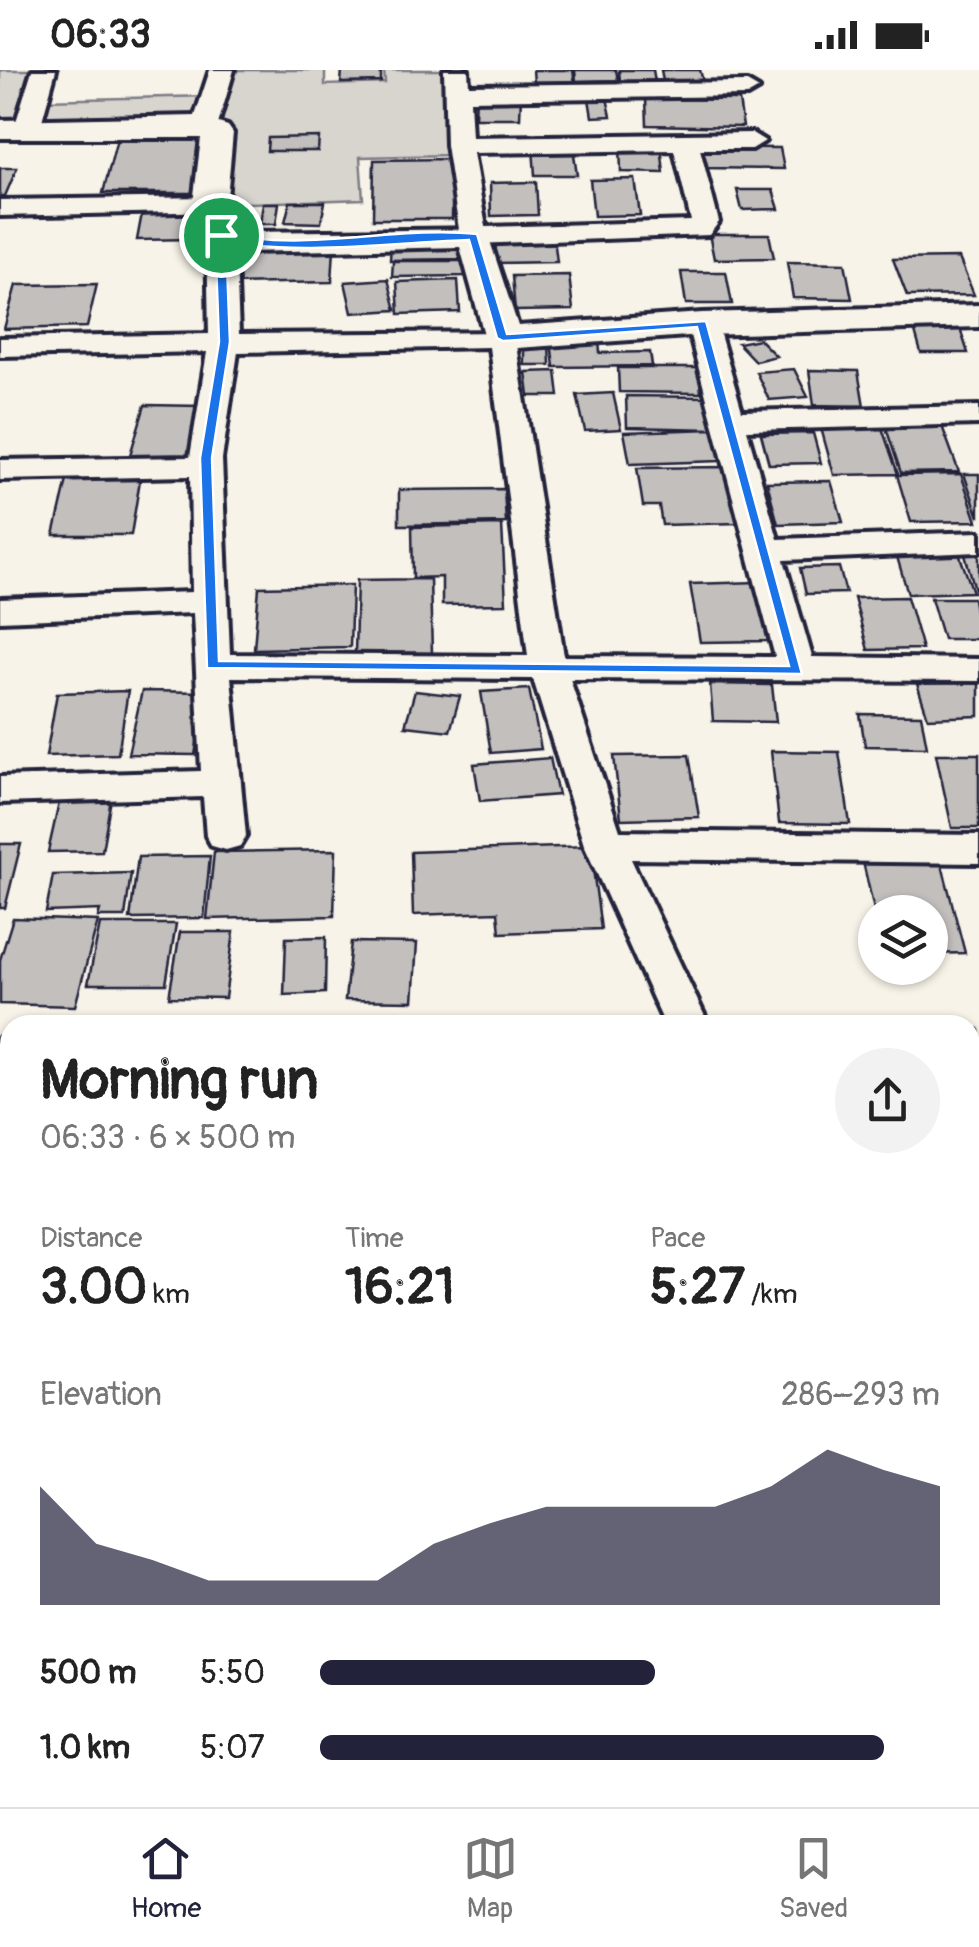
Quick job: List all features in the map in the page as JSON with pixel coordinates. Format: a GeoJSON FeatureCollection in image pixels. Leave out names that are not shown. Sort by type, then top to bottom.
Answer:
{"type":"FeatureCollection","features":[{"type":"Feature","properties":{"kind":"street"},"geometry":{"type":"LineString","coordinates":[[44,70],[14,129],[204,128],[217,133],[215,220],[224,342],[207,466],[212,665],[226,836]]}},
{"type":"Feature","properties":{"kind":"street"},"geometry":{"type":"LineString","coordinates":[[204,128],[222,70]]}},
{"type":"Feature","properties":{"kind":"street"},"geometry":{"type":"LineString","coordinates":[[681,1015],[604,845],[548,669],[503,338],[474,236],[459,145],[457,82],[748,89]]}},
{"type":"Feature","properties":{"kind":"street"},"geometry":{"type":"LineString","coordinates":[[6,244],[8,208],[215,220],[247,242],[698,229],[705,222],[684,141]]}},
{"type":"Feature","properties":{"kind":"street"},"geometry":{"type":"LineString","coordinates":[[459,145],[752,142]]}},
{"type":"Feature","properties":{"kind":"street"},"geometry":{"type":"LineString","coordinates":[[0,347],[503,338],[702,324],[979,316]]}},
{"type":"Feature","properties":{"kind":"street"},"geometry":{"type":"LineString","coordinates":[[702,324],[797,670]]}},
{"type":"Feature","properties":{"kind":"street"},"geometry":{"type":"LineString","coordinates":[[730,421],[979,415]]}},
{"type":"Feature","properties":{"kind":"street"},"geometry":{"type":"LineString","coordinates":[[0,470],[207,466]]}},
{"type":"Feature","properties":{"kind":"street"},"geometry":{"type":"LineString","coordinates":[[766,550],[979,542]]}},
{"type":"Feature","properties":{"kind":"street"},"geometry":{"type":"LineString","coordinates":[[0,610],[210,602]]}},
{"type":"Feature","properties":{"kind":"street"},"geometry":{"type":"LineString","coordinates":[[212,665],[979,670]]}},
{"type":"Feature","properties":{"kind":"street"},"geometry":{"type":"LineString","coordinates":[[0,790],[222,783]]}},
{"type":"Feature","properties":{"kind":"street"},"geometry":{"type":"LineString","coordinates":[[604,845],[979,849]]}},
{"type":"Feature","properties":{"kind":"shaded area"},"geometry":{"type":"Polygon","coordinates":[[[0,70],[49,70],[43,100],[210,96],[216,70],[325,70],[325,85],[385,83],[384,70],[441,70],[451,155],[360,157],[363,199],[220,204],[227,132],[0,125],[0,70]]]}},
{"type":"Feature","properties":{"kind":"building"},"geometry":{"type":"Polygon","coordinates":[[[342,70],[381,70],[381,82],[341,83],[342,70]]]}},
{"type":"Feature","properties":{"kind":"building"},"geometry":{"type":"Polygon","coordinates":[[[533,70],[573,70],[575,83],[534,83],[533,70]]]}},
{"type":"Feature","properties":{"kind":"building"},"geometry":{"type":"Polygon","coordinates":[[[575,70],[616,70],[618,80],[576,81],[575,70]]]}},
{"type":"Feature","properties":{"kind":"building"},"geometry":{"type":"Polygon","coordinates":[[[619,70],[653,70],[655,81],[620,81],[619,70]]]}},
{"type":"Feature","properties":{"kind":"building"},"geometry":{"type":"Polygon","coordinates":[[[661,70],[700,70],[703,81],[663,81],[661,70]]]}},
{"type":"Feature","properties":{"kind":"building"},"geometry":{"type":"Polygon","coordinates":[[[476,95],[521,96],[520,118],[475,118],[476,95]]]}},
{"type":"Feature","properties":{"kind":"building"},"geometry":{"type":"Polygon","coordinates":[[[607,98],[611,116],[592,117],[589,99],[607,98]]]}},
{"type":"Feature","properties":{"kind":"building"},"geometry":{"type":"Polygon","coordinates":[[[646,99],[739,100],[743,127],[647,125],[646,99]]]}},
{"type":"Feature","properties":{"kind":"building"},"geometry":{"type":"Polygon","coordinates":[[[319,137],[318,151],[267,151],[268,138],[319,137]]]}},
{"type":"Feature","properties":{"kind":"building"},"geometry":{"type":"Polygon","coordinates":[[[117,139],[211,139],[201,193],[103,193],[117,139]]]}},
{"type":"Feature","properties":{"kind":"building"},"geometry":{"type":"Polygon","coordinates":[[[620,145],[661,145],[664,173],[621,172],[620,145]]]}},
{"type":"Feature","properties":{"kind":"building"},"geometry":{"type":"Polygon","coordinates":[[[700,147],[780,148],[784,169],[703,168],[700,147]]]}},
{"type":"Feature","properties":{"kind":"building"},"geometry":{"type":"Polygon","coordinates":[[[533,148],[573,148],[577,175],[535,175],[533,148]]]}},
{"type":"Feature","properties":{"kind":"building"},"geometry":{"type":"Polygon","coordinates":[[[452,159],[452,219],[373,219],[374,160],[452,159]]]}},
{"type":"Feature","properties":{"kind":"building"},"geometry":{"type":"Polygon","coordinates":[[[0,168],[17,168],[5,196],[0,196],[0,168]]]}},
{"type":"Feature","properties":{"kind":"building"},"geometry":{"type":"Polygon","coordinates":[[[635,179],[640,215],[594,216],[590,180],[635,179]]]}},
{"type":"Feature","properties":{"kind":"building"},"geometry":{"type":"Polygon","coordinates":[[[536,182],[538,215],[491,216],[490,183],[536,182]]]}},
{"type":"Feature","properties":{"kind":"building"},"geometry":{"type":"Polygon","coordinates":[[[737,190],[773,190],[779,209],[742,210],[737,190]]]}},
{"type":"Feature","properties":{"kind":"building"},"geometry":{"type":"Polygon","coordinates":[[[290,202],[325,202],[321,223],[285,222],[290,202]]]}},
{"type":"Feature","properties":{"kind":"building"},"geometry":{"type":"Polygon","coordinates":[[[263,203],[279,203],[276,224],[260,224],[263,203]]]}},
{"type":"Feature","properties":{"kind":"building"},"geometry":{"type":"Polygon","coordinates":[[[198,207],[195,239],[137,240],[143,208],[198,207]]]}},
{"type":"Feature","properties":{"kind":"building"},"geometry":{"type":"Polygon","coordinates":[[[709,234],[769,234],[774,258],[714,259],[709,234]]]}},
{"type":"Feature","properties":{"kind":"building"},"geometry":{"type":"Polygon","coordinates":[[[554,238],[557,262],[497,263],[495,239],[554,238]]]}},
{"type":"Feature","properties":{"kind":"building"},"geometry":{"type":"Polygon","coordinates":[[[461,242],[462,259],[390,260],[391,243],[461,242]]]}},
{"type":"Feature","properties":{"kind":"building"},"geometry":{"type":"Polygon","coordinates":[[[334,248],[332,282],[232,284],[237,249],[334,248]]]}},
{"type":"Feature","properties":{"kind":"building"},"geometry":{"type":"Polygon","coordinates":[[[959,258],[974,295],[907,296],[893,259],[959,258]]]}},
{"type":"Feature","properties":{"kind":"building"},"geometry":{"type":"Polygon","coordinates":[[[393,261],[465,261],[465,276],[392,277],[393,261]]]}},
{"type":"Feature","properties":{"kind":"building"},"geometry":{"type":"Polygon","coordinates":[[[787,262],[845,263],[852,299],[793,298],[787,262]]]}},
{"type":"Feature","properties":{"kind":"building"},"geometry":{"type":"Polygon","coordinates":[[[681,272],[726,272],[732,304],[686,304],[681,272]]]}},
{"type":"Feature","properties":{"kind":"building"},"geometry":{"type":"Polygon","coordinates":[[[569,275],[573,310],[515,311],[512,276],[569,275]]]}},
{"type":"Feature","properties":{"kind":"building"},"geometry":{"type":"Polygon","coordinates":[[[388,279],[396,310],[352,313],[345,282],[388,279]]]}},
{"type":"Feature","properties":{"kind":"building"},"geometry":{"type":"Polygon","coordinates":[[[458,280],[460,312],[399,314],[397,282],[458,280]]]}},
{"type":"Feature","properties":{"kind":"building"},"geometry":{"type":"Polygon","coordinates":[[[97,284],[87,327],[4,329],[16,285],[97,284]]]}},
{"type":"Feature","properties":{"kind":"building"},"geometry":{"type":"Polygon","coordinates":[[[914,328],[960,328],[968,353],[921,353],[914,328]]]}},
{"type":"Feature","properties":{"kind":"building"},"geometry":{"type":"Polygon","coordinates":[[[759,339],[776,356],[755,361],[738,343],[759,339]]]}},
{"type":"Feature","properties":{"kind":"building"},"geometry":{"type":"Polygon","coordinates":[[[599,340],[600,353],[650,352],[652,366],[554,367],[551,341],[599,340]]]}},
{"type":"Feature","properties":{"kind":"building"},"geometry":{"type":"Polygon","coordinates":[[[524,344],[549,344],[550,365],[524,365],[524,344]]]}},
{"type":"Feature","properties":{"kind":"building"},"geometry":{"type":"Polygon","coordinates":[[[618,368],[699,368],[701,393],[619,392],[618,368]]]}},
{"type":"Feature","properties":{"kind":"building"},"geometry":{"type":"Polygon","coordinates":[[[794,369],[808,397],[769,400],[756,372],[794,369]]]}},
{"type":"Feature","properties":{"kind":"building"},"geometry":{"type":"Polygon","coordinates":[[[809,370],[858,371],[864,406],[814,405],[809,370]]]}},
{"type":"Feature","properties":{"kind":"building"},"geometry":{"type":"Polygon","coordinates":[[[556,371],[559,396],[529,396],[526,372],[556,371]]]}},
{"type":"Feature","properties":{"kind":"building"},"geometry":{"type":"Polygon","coordinates":[[[613,393],[621,429],[585,431],[577,395],[613,393]]]}},
{"type":"Feature","properties":{"kind":"building"},"geometry":{"type":"Polygon","coordinates":[[[626,396],[710,397],[713,429],[627,427],[626,396]]]}},
{"type":"Feature","properties":{"kind":"building"},"geometry":{"type":"Polygon","coordinates":[[[145,405],[202,406],[188,457],[130,455],[145,405]]]}},
{"type":"Feature","properties":{"kind":"building"},"geometry":{"type":"Polygon","coordinates":[[[942,426],[959,472],[901,473],[886,428],[942,426]]]}},
{"type":"Feature","properties":{"kind":"building"},"geometry":{"type":"Polygon","coordinates":[[[821,428],[882,428],[898,474],[834,475],[821,428]]]}},
{"type":"Feature","properties":{"kind":"building"},"geometry":{"type":"Polygon","coordinates":[[[713,429],[721,461],[630,464],[624,432],[713,429]]]}},
{"type":"Feature","properties":{"kind":"building"},"geometry":{"type":"Polygon","coordinates":[[[813,433],[821,463],[769,464],[761,434],[813,433]]]}},
{"type":"Feature","properties":{"kind":"building"},"geometry":{"type":"Polygon","coordinates":[[[726,467],[738,523],[662,525],[659,506],[643,506],[637,468],[726,467]]]}},
{"type":"Feature","properties":{"kind":"building"},"geometry":{"type":"Polygon","coordinates":[[[961,474],[977,521],[911,522],[897,475],[961,474]]]}},
{"type":"Feature","properties":{"kind":"building"},"geometry":{"type":"Polygon","coordinates":[[[964,474],[979,474],[979,517],[964,474]]]}},
{"type":"Feature","properties":{"kind":"building"},"geometry":{"type":"Polygon","coordinates":[[[67,480],[140,480],[131,535],[54,535],[67,480]]]}},
{"type":"Feature","properties":{"kind":"building"},"geometry":{"type":"Polygon","coordinates":[[[831,481],[843,522],[778,524],[767,482],[831,481]]]}},
{"type":"Feature","properties":{"kind":"building"},"geometry":{"type":"Polygon","coordinates":[[[504,489],[506,523],[399,525],[399,490],[504,489]]]}},
{"type":"Feature","properties":{"kind":"building"},"geometry":{"type":"Polygon","coordinates":[[[502,525],[506,604],[442,605],[442,577],[413,578],[412,527],[502,525]]]}},
{"type":"Feature","properties":{"kind":"building"},"geometry":{"type":"Polygon","coordinates":[[[957,548],[973,592],[908,594],[895,550],[957,548]]]}},
{"type":"Feature","properties":{"kind":"building"},"geometry":{"type":"Polygon","coordinates":[[[963,548],[979,548],[979,596],[977,596],[963,548]]]}},
{"type":"Feature","properties":{"kind":"building"},"geometry":{"type":"Polygon","coordinates":[[[839,567],[846,593],[806,594],[800,568],[839,567]]]}},
{"type":"Feature","properties":{"kind":"building"},"geometry":{"type":"Polygon","coordinates":[[[430,579],[432,653],[355,654],[357,580],[430,579]]]}},
{"type":"Feature","properties":{"kind":"building"},"geometry":{"type":"Polygon","coordinates":[[[759,582],[771,641],[700,642],[690,584],[759,582]]]}},
{"type":"Feature","properties":{"kind":"building"},"geometry":{"type":"Polygon","coordinates":[[[352,585],[350,647],[254,649],[259,587],[352,585]]]}},
{"type":"Feature","properties":{"kind":"building"},"geometry":{"type":"Polygon","coordinates":[[[907,597],[922,649],[868,650],[854,598],[907,597]]]}},
{"type":"Feature","properties":{"kind":"building"},"geometry":{"type":"Polygon","coordinates":[[[931,598],[973,598],[979,639],[943,639],[931,598]]]}},
{"type":"Feature","properties":{"kind":"building"},"geometry":{"type":"Polygon","coordinates":[[[979,682],[979,716],[928,718],[917,684],[979,682]]]}},
{"type":"Feature","properties":{"kind":"building"},"geometry":{"type":"Polygon","coordinates":[[[710,684],[772,685],[776,722],[713,721],[710,684]]]}},
{"type":"Feature","properties":{"kind":"building"},"geometry":{"type":"Polygon","coordinates":[[[529,689],[541,749],[491,753],[481,692],[529,689]]]}},
{"type":"Feature","properties":{"kind":"building"},"geometry":{"type":"Polygon","coordinates":[[[128,691],[118,754],[46,756],[57,693],[128,691]]]}},
{"type":"Feature","properties":{"kind":"building"},"geometry":{"type":"Polygon","coordinates":[[[142,691],[206,692],[195,755],[128,754],[142,691]]]}},
{"type":"Feature","properties":{"kind":"building"},"geometry":{"type":"Polygon","coordinates":[[[415,691],[460,696],[450,731],[405,726],[415,691]]]}},
{"type":"Feature","properties":{"kind":"building"},"geometry":{"type":"Polygon","coordinates":[[[860,714],[921,715],[927,747],[865,746],[860,714]]]}},
{"type":"Feature","properties":{"kind":"building"},"geometry":{"type":"Polygon","coordinates":[[[771,751],[839,752],[850,824],[779,823],[771,751]]]}},
{"type":"Feature","properties":{"kind":"building"},"geometry":{"type":"Polygon","coordinates":[[[936,754],[979,754],[979,828],[952,828],[936,754]]]}},
{"type":"Feature","properties":{"kind":"building"},"geometry":{"type":"Polygon","coordinates":[[[689,755],[699,817],[621,819],[614,756],[689,755]]]}},
{"type":"Feature","properties":{"kind":"building"},"geometry":{"type":"Polygon","coordinates":[[[550,758],[558,795],[480,801],[474,764],[550,758]]]}},
{"type":"Feature","properties":{"kind":"building"},"geometry":{"type":"Polygon","coordinates":[[[112,793],[102,851],[48,852],[61,794],[112,793]]]}},
{"type":"Feature","properties":{"kind":"building"},"geometry":{"type":"Polygon","coordinates":[[[0,844],[21,844],[5,908],[0,908],[0,844]]]}},
{"type":"Feature","properties":{"kind":"building"},"geometry":{"type":"Polygon","coordinates":[[[590,846],[601,929],[500,933],[498,912],[413,915],[411,852],[590,846]]]}},
{"type":"Feature","properties":{"kind":"building"},"geometry":{"type":"Polygon","coordinates":[[[336,850],[334,916],[207,919],[214,852],[336,850]]]}},
{"type":"Feature","properties":{"kind":"building"},"geometry":{"type":"Polygon","coordinates":[[[210,856],[204,918],[130,919],[138,857],[210,856]]]}},
{"type":"Feature","properties":{"kind":"building"},"geometry":{"type":"Polygon","coordinates":[[[941,861],[965,953],[948,953],[948,895],[871,895],[863,862],[941,861]]]}},
{"type":"Feature","properties":{"kind":"building"},"geometry":{"type":"Polygon","coordinates":[[[131,873],[125,917],[98,917],[100,910],[46,912],[53,875],[131,873]]]}},
{"type":"Feature","properties":{"kind":"building"},"geometry":{"type":"Polygon","coordinates":[[[13,918],[98,921],[75,1006],[0,1004],[0,960],[13,918]]]}},
{"type":"Feature","properties":{"kind":"building"},"geometry":{"type":"Polygon","coordinates":[[[100,924],[176,924],[166,984],[88,984],[100,924]]]}},
{"type":"Feature","properties":{"kind":"building"},"geometry":{"type":"Polygon","coordinates":[[[180,932],[234,932],[225,998],[169,997],[180,932]]]}},
{"type":"Feature","properties":{"kind":"building"},"geometry":{"type":"Polygon","coordinates":[[[326,937],[325,993],[284,995],[286,938],[326,937]]]}},
{"type":"Feature","properties":{"kind":"building"},"geometry":{"type":"Polygon","coordinates":[[[351,942],[417,943],[413,1001],[345,1000],[351,942]]]}},
{"type":"Feature","properties":{"kind":"route"},"geometry":{"type":"LineString","coordinates":[[221,235],[247,242],[284,243],[474,236],[503,338],[702,324],[797,670],[212,665],[206,458],[224,342],[221,235]]}}]}
